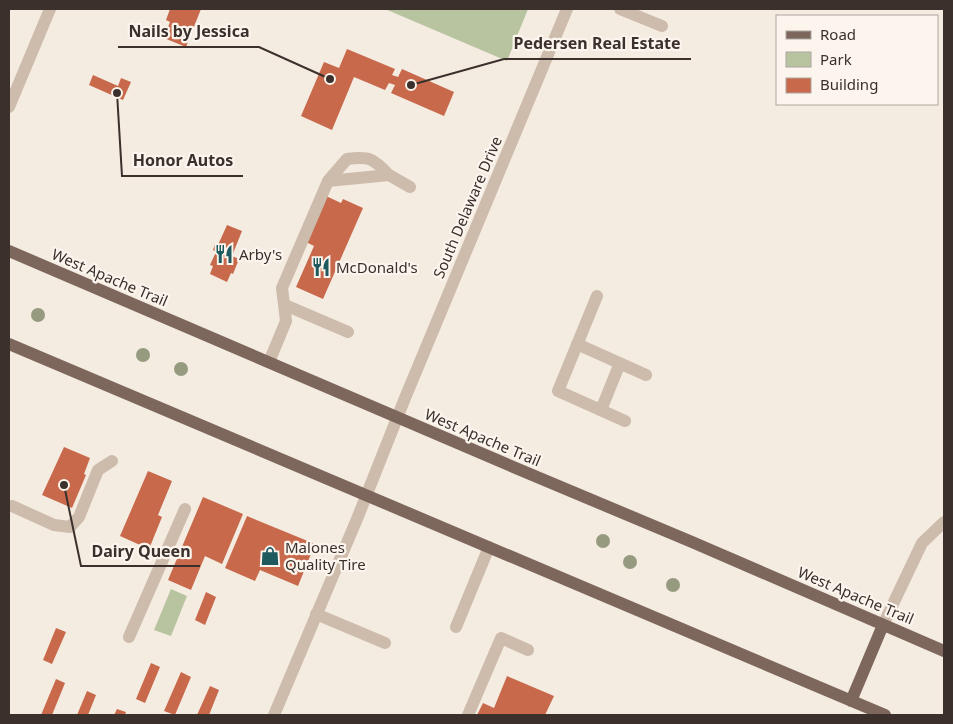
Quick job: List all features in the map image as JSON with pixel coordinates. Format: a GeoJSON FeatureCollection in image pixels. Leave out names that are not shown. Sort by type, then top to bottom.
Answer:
{"type":"FeatureCollection","features":[{"type":"Feature","properties":{"kind":"main road","name":"West Apache Trail"},"geometry":{"type":"LineString","coordinates":[[9,251],[944,651]]}},
{"type":"Feature","properties":{"kind":"main road"},"geometry":{"type":"LineString","coordinates":[[9,344],[885,715]]}},
{"type":"Feature","properties":{"kind":"main road"},"geometry":{"type":"LineString","coordinates":[[851,701],[883,625]]}},
{"type":"Feature","properties":{"kind":"street"},"geometry":{"type":"LineString","coordinates":[[9,107],[50,9]]}},
{"type":"Feature","properties":{"kind":"street","name":"South Delaware Drive"},"geometry":{"type":"LineString","coordinates":[[274,715],[567,9]]}},
{"type":"Feature","properties":{"kind":"street"},"geometry":{"type":"LineString","coordinates":[[620,9],[662,26]]}},
{"type":"Feature","properties":{"kind":"street"},"geometry":{"type":"LineString","coordinates":[[269,362],[286,321],[282,288],[328,182],[347,159],[364,156],[378,163],[389,175],[410,187]]}},
{"type":"Feature","properties":{"kind":"street"},"geometry":{"type":"LineString","coordinates":[[328,182],[389,175]]}},
{"type":"Feature","properties":{"kind":"street"},"geometry":{"type":"LineString","coordinates":[[597,296],[558,391],[625,421]]}},
{"type":"Feature","properties":{"kind":"street"},"geometry":{"type":"LineString","coordinates":[[285,305],[348,332]]}},
{"type":"Feature","properties":{"kind":"street"},"geometry":{"type":"LineString","coordinates":[[578,344],[646,374]]}},
{"type":"Feature","properties":{"kind":"street"},"geometry":{"type":"LineString","coordinates":[[601,410],[620,363]]}},
{"type":"Feature","properties":{"kind":"street"},"geometry":{"type":"LineString","coordinates":[[12,506],[54,525],[70,527],[79,518],[98,470],[112,461]]}},
{"type":"Feature","properties":{"kind":"street"},"geometry":{"type":"LineString","coordinates":[[129,637],[185,509]]}},
{"type":"Feature","properties":{"kind":"street"},"geometry":{"type":"LineString","coordinates":[[883,625],[922,543],[944,522]]}},
{"type":"Feature","properties":{"kind":"street"},"geometry":{"type":"LineString","coordinates":[[456,627],[489,547]]}},
{"type":"Feature","properties":{"kind":"street"},"geometry":{"type":"LineString","coordinates":[[316,614],[385,643]]}},
{"type":"Feature","properties":{"kind":"street"},"geometry":{"type":"LineString","coordinates":[[468,715],[501,638],[528,650]]}},
{"type":"Feature","properties":{"kind":"green space"},"geometry":{"type":"Polygon","coordinates":[[[385,9],[528,9],[507,61],[385,9]]]}},
{"type":"Feature","properties":{"kind":"green space"},"geometry":{"type":"Polygon","coordinates":[[[171,589],[187,596],[171,636],[154,630],[171,589]]]}},
{"type":"Feature","properties":{"kind":"building"},"geometry":{"type":"Polygon","coordinates":[[[170,9],[201,9],[186,47],[164,38],[170,22],[166,20],[170,9]]]}},
{"type":"Feature","properties":{"kind":"building"},"geometry":{"type":"Polygon","coordinates":[[[347,49],[395,69],[392,75],[398,77],[402,69],[454,92],[444,116],[391,93],[395,85],[389,83],[385,90],[354,77],[332,130],[301,116],[324,62],[339,68],[347,49]]]}},
{"type":"Feature","properties":{"kind":"building"},"geometry":{"type":"Polygon","coordinates":[[[93,75],[118,86],[121,78],[131,82],[123,100],[89,85],[93,75]]]}},
{"type":"Feature","properties":{"kind":"building","name":"McDonald's"},"geometry":{"type":"Polygon","coordinates":[[[326,196],[341,203],[343,199],[363,208],[323,299],[296,287],[314,246],[306,242],[326,196]]]}},
{"type":"Feature","properties":{"kind":"building","name":"Arby's"},"geometry":{"type":"Polygon","coordinates":[[[227,225],[242,231],[232,256],[239,259],[233,274],[231,273],[227,282],[210,274],[213,266],[210,265],[216,252],[213,250],[215,244],[218,245],[227,225]]]}},
{"type":"Feature","properties":{"kind":"building"},"geometry":{"type":"Polygon","coordinates":[[[64,447],[90,458],[84,474],[86,475],[72,508],[42,495],[64,447]]]}},
{"type":"Feature","properties":{"kind":"building"},"geometry":{"type":"Polygon","coordinates":[[[148,471],[172,481],[158,515],[162,517],[149,549],[120,536],[148,471]]]}},
{"type":"Feature","properties":{"kind":"building"},"geometry":{"type":"Polygon","coordinates":[[[203,497],[243,514],[222,564],[205,556],[191,590],[168,580],[203,497]]]}},
{"type":"Feature","properties":{"kind":"building","name":"Malones Quality Tire"},"geometry":{"type":"Polygon","coordinates":[[[247,516],[315,544],[298,586],[260,570],[255,581],[225,568],[247,516]]]}},
{"type":"Feature","properties":{"kind":"building"},"geometry":{"type":"Polygon","coordinates":[[[206,592],[216,597],[205,625],[195,620],[206,592]]]}},
{"type":"Feature","properties":{"kind":"building"},"geometry":{"type":"Polygon","coordinates":[[[56,628],[66,632],[52,664],[43,660],[56,628]]]}},
{"type":"Feature","properties":{"kind":"building"},"geometry":{"type":"Polygon","coordinates":[[[151,663],[160,667],[145,703],[136,699],[151,663]]]}},
{"type":"Feature","properties":{"kind":"building"},"geometry":{"type":"Polygon","coordinates":[[[181,672],[191,677],[175,715],[164,711],[181,672]]]}},
{"type":"Feature","properties":{"kind":"building"},"geometry":{"type":"Polygon","coordinates":[[[507,676],[554,696],[545,715],[477,715],[483,703],[494,708],[507,676]]]}},
{"type":"Feature","properties":{"kind":"building"},"geometry":{"type":"Polygon","coordinates":[[[56,679],[65,683],[52,715],[41,715],[56,679]]]}},
{"type":"Feature","properties":{"kind":"building"},"geometry":{"type":"Polygon","coordinates":[[[210,686],[219,690],[209,715],[197,715],[210,686]]]}},
{"type":"Feature","properties":{"kind":"building"},"geometry":{"type":"Polygon","coordinates":[[[87,691],[96,695],[88,715],[77,715],[87,691]]]}},
{"type":"Feature","properties":{"kind":"building"},"geometry":{"type":"Polygon","coordinates":[[[117,709],[126,712],[125,715],[114,715],[117,709]]]}},
{"type":"Feature","properties":{"kind":"place","name":"Nails by Jessica"},"geometry":{"type":"Point","coordinates":[330,79]}},
{"type":"Feature","properties":{"kind":"place","name":"Pedersen Real Estate"},"geometry":{"type":"Point","coordinates":[411,85]}},
{"type":"Feature","properties":{"kind":"place","name":"Honor Autos"},"geometry":{"type":"Point","coordinates":[117,93]}},
{"type":"Feature","properties":{"kind":"place","name":"Arby's"},"geometry":{"type":"Point","coordinates":[224,254]}},
{"type":"Feature","properties":{"kind":"place","name":"McDonald's"},"geometry":{"type":"Point","coordinates":[321,267]}},
{"type":"Feature","properties":{"kind":"place","name":"Dairy Queen"},"geometry":{"type":"Point","coordinates":[64,485]}},
{"type":"Feature","properties":{"kind":"place","name":"Malones Quality Tire"},"geometry":{"type":"Point","coordinates":[270,556]}}]}
